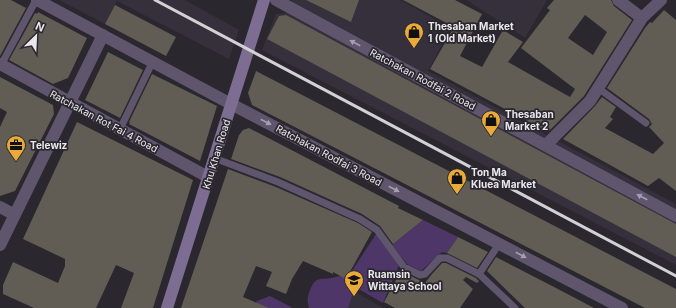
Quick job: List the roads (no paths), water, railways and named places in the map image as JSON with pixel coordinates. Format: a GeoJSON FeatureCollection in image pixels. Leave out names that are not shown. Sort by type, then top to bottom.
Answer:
{"type":"FeatureCollection","features":[{"type":"Feature","properties":{"kind":"main road","name":"Khu Khan Road"},"geometry":{"type":"LineString","coordinates":[[167,308],[264,0]]}},
{"type":"Feature","properties":{"kind":"street","name":"Ratchakan Rodfai 3 Road"},"geometry":{"type":"LineString","coordinates":[[37,0],[103,34],[231,104],[622,308]]}},
{"type":"Feature","properties":{"kind":"street","name":"Ratchakan Rodfai 2 Road"},"geometry":{"type":"LineString","coordinates":[[276,0],[676,216]]}},
{"type":"Feature","properties":{"kind":"street"},"geometry":{"type":"LineString","coordinates":[[618,0],[642,18]]}},
{"type":"Feature","properties":{"kind":"street"},"geometry":{"type":"LineString","coordinates":[[546,146],[590,101],[642,18],[661,0]]}},
{"type":"Feature","properties":{"kind":"street"},"geometry":{"type":"LineString","coordinates":[[0,245],[103,34]]}},
{"type":"Feature","properties":{"kind":"street","name":"Ratchakan Rot Fai 4 Road"},"geometry":{"type":"LineString","coordinates":[[1,65],[208,177]]}},
{"type":"Feature","properties":{"kind":"street"},"geometry":{"type":"LineString","coordinates":[[0,207],[15,215]]}},
{"type":"Feature","properties":{"kind":"lane"},"geometry":{"type":"LineString","coordinates":[[1,65],[37,0]]}},
{"type":"Feature","properties":{"kind":"lane"},"geometry":{"type":"LineString","coordinates":[[120,129],[153,61]]}},
{"type":"Feature","properties":{"kind":"lane"},"geometry":{"type":"LineString","coordinates":[[598,88],[646,123]]}},
{"type":"Feature","properties":{"kind":"lane"},"geometry":{"type":"LineString","coordinates":[[214,158],[278,182],[360,219],[377,230],[404,267],[420,274],[425,274],[440,258],[447,258],[479,274],[515,308]]}},
{"type":"Feature","properties":{"kind":"lane"},"geometry":{"type":"LineString","coordinates":[[479,274],[499,244]]}},
{"type":"Feature","properties":{"kind":"railway"},"geometry":{"type":"LineString","coordinates":[[155,0],[676,276]]}},
{"type":"Feature","properties":{"kind":"place","name":"Thesaban Market 1 (Old Market)"},"geometry":{"type":"Point","coordinates":[414,49]}},
{"type":"Feature","properties":{"kind":"place","name":"Thesaban Market 2"},"geometry":{"type":"Point","coordinates":[491,137]}},
{"type":"Feature","properties":{"kind":"place","name":"Telewiz"},"geometry":{"type":"Point","coordinates":[16,162]}},
{"type":"Feature","properties":{"kind":"place","name":"Ton Ma Kluea Market"},"geometry":{"type":"Point","coordinates":[457,195]}},
{"type":"Feature","properties":{"kind":"place","name":"Ruamsin Wittaya School"},"geometry":{"type":"Point","coordinates":[354,297]}}]}
